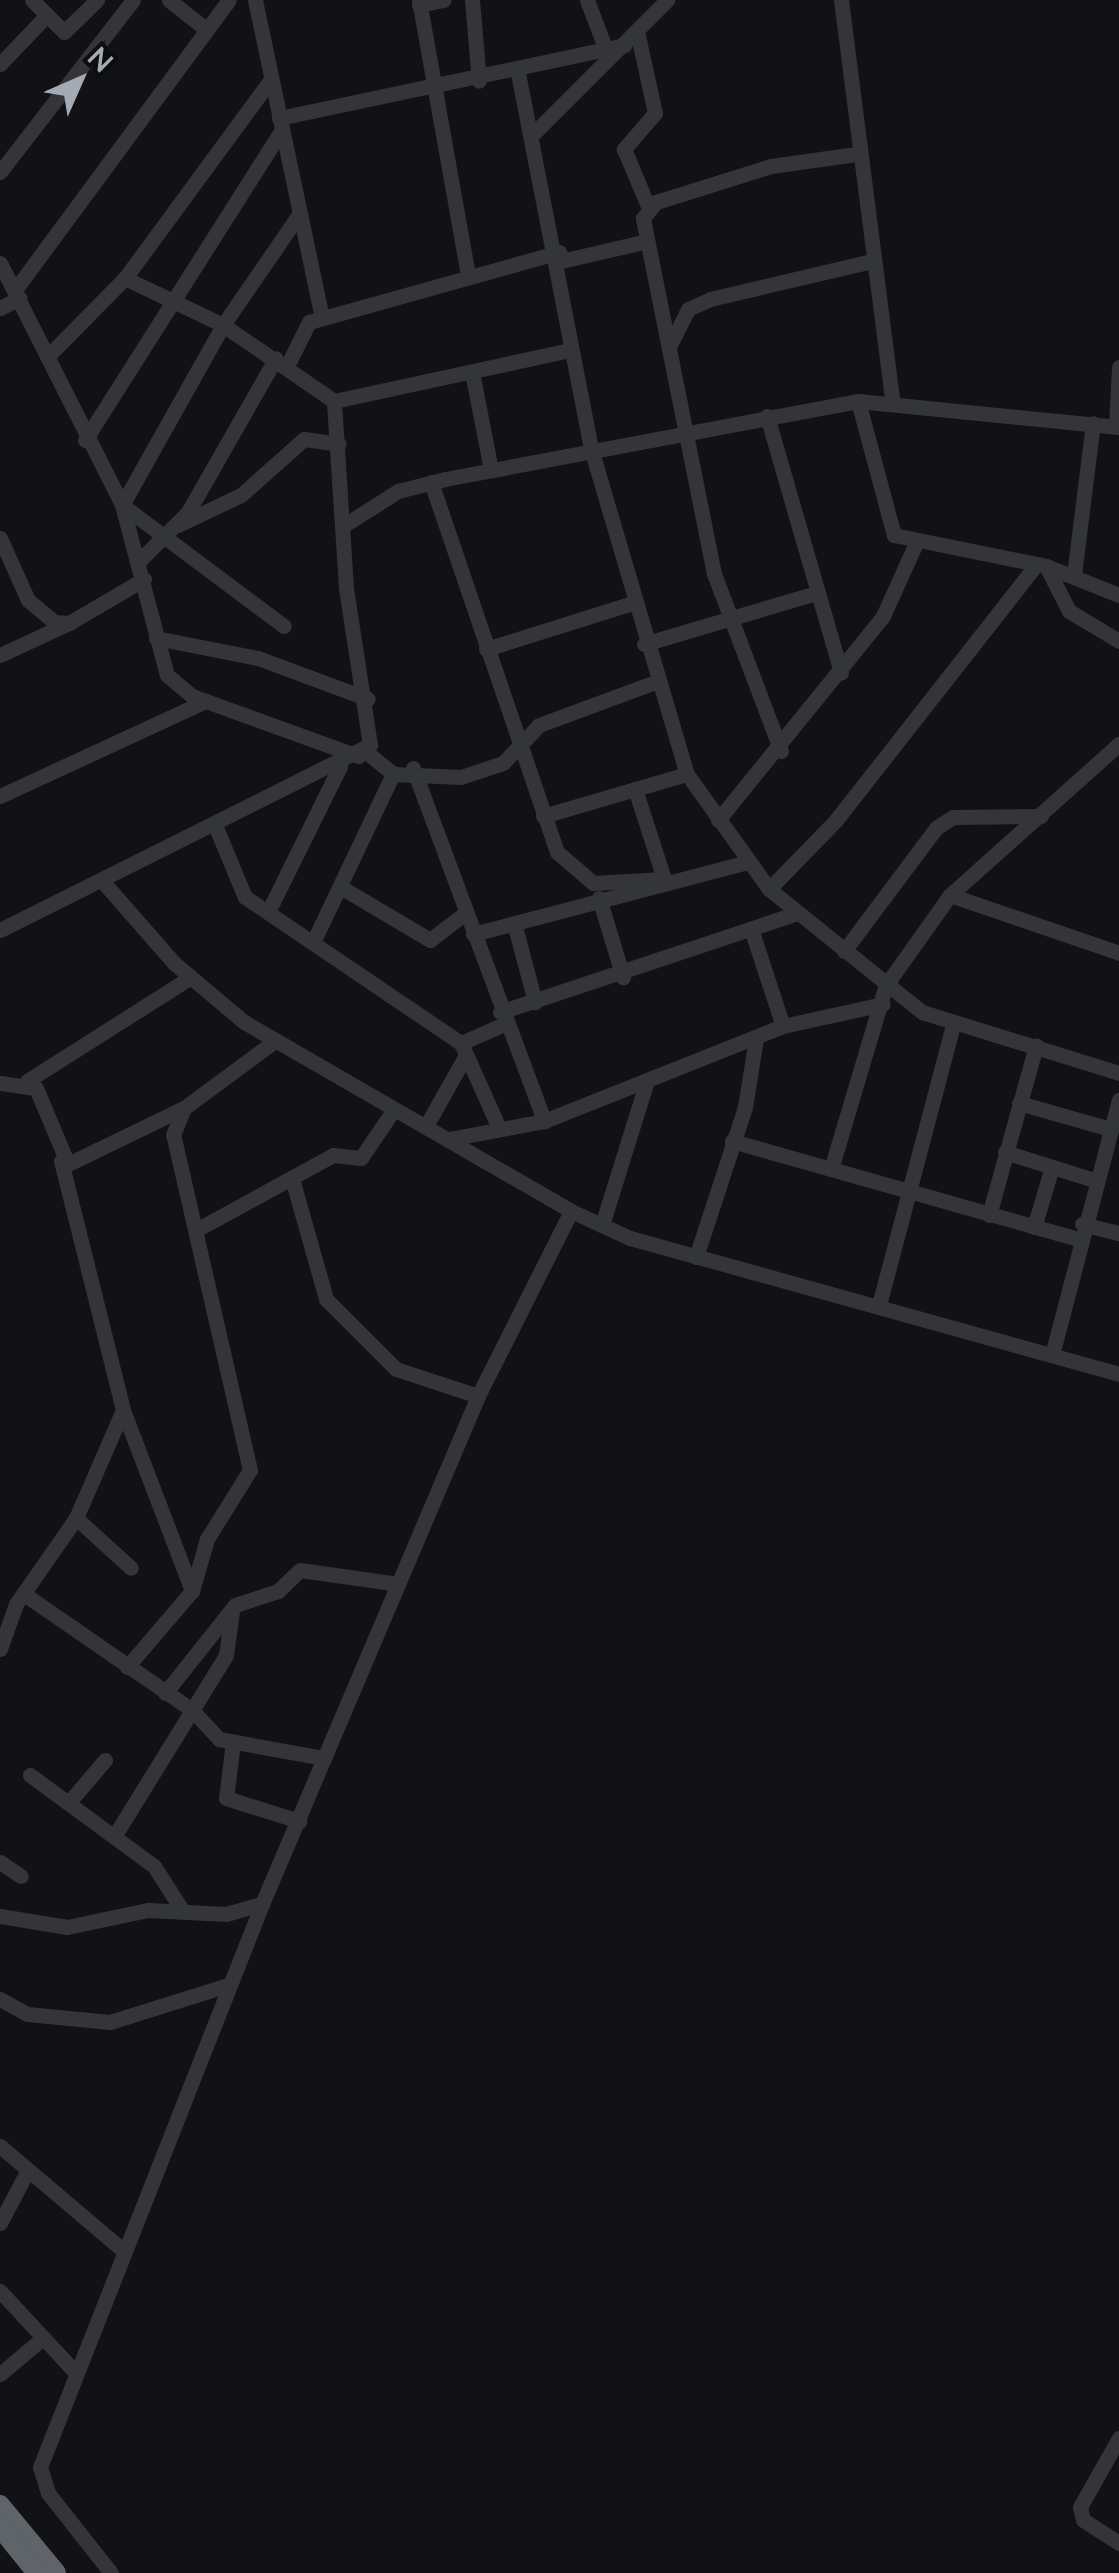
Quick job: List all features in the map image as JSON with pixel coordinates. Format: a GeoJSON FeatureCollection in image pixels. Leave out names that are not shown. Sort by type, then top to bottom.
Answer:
{"type":"FeatureCollection","features":[{"type":"Feature","properties":{"kind":"highway"},"geometry":{"type":"LineString","coordinates":[[0,2505],[56,2573]]}},
{"type":"Feature","properties":{"kind":"highway"},"geometry":{"type":"LineString","coordinates":[[0,2528],[37,2573]]}},
{"type":"Feature","properties":{"kind":"street"},"geometry":{"type":"LineString","coordinates":[[32,0],[72,31],[97,0]]}},
{"type":"Feature","properties":{"kind":"street"},"geometry":{"type":"LineString","coordinates":[[0,172],[133,0]]}},
{"type":"Feature","properties":{"kind":"street"},"geometry":{"type":"LineString","coordinates":[[168,0],[207,30]]}},
{"type":"Feature","properties":{"kind":"street"},"geometry":{"type":"LineString","coordinates":[[0,308],[18,294],[230,0]]}},
{"type":"Feature","properties":{"kind":"street"},"geometry":{"type":"LineString","coordinates":[[254,0],[322,317]]}},
{"type":"Feature","properties":{"kind":"street"},"geometry":{"type":"LineString","coordinates":[[443,0],[419,2],[468,276]]}},
{"type":"Feature","properties":{"kind":"street"},"geometry":{"type":"LineString","coordinates":[[472,0],[480,81]]}},
{"type":"Feature","properties":{"kind":"street"},"geometry":{"type":"LineString","coordinates":[[587,0],[606,50]]}},
{"type":"Feature","properties":{"kind":"street"},"geometry":{"type":"LineString","coordinates":[[532,134],[667,0]]}},
{"type":"Feature","properties":{"kind":"street"},"geometry":{"type":"LineString","coordinates":[[841,0],[856,154],[892,398]]}},
{"type":"Feature","properties":{"kind":"street"},"geometry":{"type":"LineString","coordinates":[[0,64],[47,14]]}},
{"type":"Feature","properties":{"kind":"street"},"geometry":{"type":"LineString","coordinates":[[637,32],[655,113],[624,149],[648,206],[642,242],[670,345],[729,618],[781,751]]}},
{"type":"Feature","properties":{"kind":"street"},"geometry":{"type":"LineString","coordinates":[[85,440],[167,300],[281,123],[432,88],[518,73],[624,45]]}},
{"type":"Feature","properties":{"kind":"street"},"geometry":{"type":"LineString","coordinates":[[518,73],[560,256],[575,337],[568,350],[592,452],[654,682],[687,774],[744,863],[769,890],[886,985],[954,1022],[1119,1073]]}},
{"type":"Feature","properties":{"kind":"street"},"geometry":{"type":"LineString","coordinates":[[50,354],[125,278],[271,79]]}},
{"type":"Feature","properties":{"kind":"street"},"geometry":{"type":"LineString","coordinates":[[648,206],[771,166],[856,154]]}},
{"type":"Feature","properties":{"kind":"street"},"geometry":{"type":"LineString","coordinates":[[122,505],[223,325],[300,213]]}},
{"type":"Feature","properties":{"kind":"street"},"geometry":{"type":"LineString","coordinates":[[140,560],[173,529],[302,328],[322,317],[468,276],[642,242]]}},
{"type":"Feature","properties":{"kind":"street"},"geometry":{"type":"LineString","coordinates":[[670,345],[688,310],[710,299],[872,261]]}},
{"type":"Feature","properties":{"kind":"street"},"geometry":{"type":"LineString","coordinates":[[0,263],[50,354],[85,440],[122,505],[140,560],[167,675],[206,701],[361,754],[393,774],[413,768],[461,777],[503,763],[539,725],[654,682]]}},
{"type":"Feature","properties":{"kind":"street"},"geometry":{"type":"LineString","coordinates":[[125,278],[223,325],[282,361],[334,401],[346,524],[346,588],[368,699],[361,754]]}},
{"type":"Feature","properties":{"kind":"street"},"geometry":{"type":"LineString","coordinates":[[334,401],[568,350]]}},
{"type":"Feature","properties":{"kind":"street"},"geometry":{"type":"LineString","coordinates":[[346,524],[398,491],[431,482],[858,401],[892,398],[1118,427],[1119,366]]}},
{"type":"Feature","properties":{"kind":"street"},"geometry":{"type":"LineString","coordinates":[[472,372],[491,470]]}},
{"type":"Feature","properties":{"kind":"street"},"geometry":{"type":"LineString","coordinates":[[858,401],[885,518],[894,534],[916,543],[1041,565],[1119,594]]}},
{"type":"Feature","properties":{"kind":"street"},"geometry":{"type":"LineString","coordinates":[[767,416],[841,673]]}},
{"type":"Feature","properties":{"kind":"street"},"geometry":{"type":"LineString","coordinates":[[1074,575],[1093,424]]}},
{"type":"Feature","properties":{"kind":"street"},"geometry":{"type":"LineString","coordinates":[[173,529],[240,495],[304,439],[338,444]]}},
{"type":"Feature","properties":{"kind":"street"},"geometry":{"type":"LineString","coordinates":[[431,482],[557,852],[594,883],[664,879]]}},
{"type":"Feature","properties":{"kind":"street"},"geometry":{"type":"LineString","coordinates":[[122,505],[173,529],[284,626]]}},
{"type":"Feature","properties":{"kind":"street"},"geometry":{"type":"LineString","coordinates":[[0,538],[28,600],[69,623]]}},
{"type":"Feature","properties":{"kind":"street"},"geometry":{"type":"LineString","coordinates":[[718,820],[781,751],[883,616],[916,543]]}},
{"type":"Feature","properties":{"kind":"street"},"geometry":{"type":"LineString","coordinates":[[1041,565],[1069,611],[1119,641]]}},
{"type":"Feature","properties":{"kind":"street"},"geometry":{"type":"LineString","coordinates":[[769,890],[836,820],[1041,565]]}},
{"type":"Feature","properties":{"kind":"street"},"geometry":{"type":"LineString","coordinates":[[0,654],[69,623],[144,579]]}},
{"type":"Feature","properties":{"kind":"street"},"geometry":{"type":"LineString","coordinates":[[644,644],[816,593]]}},
{"type":"Feature","properties":{"kind":"street"},"geometry":{"type":"LineString","coordinates":[[486,649],[633,603]]}},
{"type":"Feature","properties":{"kind":"street"},"geometry":{"type":"LineString","coordinates":[[156,638],[258,658],[368,699]]}},
{"type":"Feature","properties":{"kind":"street"},"geometry":{"type":"LineString","coordinates":[[0,796],[206,701]]}},
{"type":"Feature","properties":{"kind":"street"},"geometry":{"type":"LineString","coordinates":[[831,1169],[886,985],[950,895],[1119,744]]}},
{"type":"Feature","properties":{"kind":"street"},"geometry":{"type":"LineString","coordinates":[[0,930],[361,754]]}},
{"type":"Feature","properties":{"kind":"street"},"geometry":{"type":"LineString","coordinates":[[268,912],[340,766]]}},
{"type":"Feature","properties":{"kind":"street"},"geometry":{"type":"LineString","coordinates":[[413,768],[502,1018],[544,1121]]}},
{"type":"Feature","properties":{"kind":"street"},"geometry":{"type":"LineString","coordinates":[[316,938],[344,889],[393,774]]}},
{"type":"Feature","properties":{"kind":"street"},"geometry":{"type":"LineString","coordinates":[[542,816],[687,774]]}},
{"type":"Feature","properties":{"kind":"street"},"geometry":{"type":"LineString","coordinates":[[635,789],[664,879]]}},
{"type":"Feature","properties":{"kind":"street"},"geometry":{"type":"LineString","coordinates":[[844,951],[936,828],[953,817],[1041,816]]}},
{"type":"Feature","properties":{"kind":"street"},"geometry":{"type":"LineString","coordinates":[[215,825],[244,897],[316,938],[463,1048],[499,1128]]}},
{"type":"Feature","properties":{"kind":"street"},"geometry":{"type":"LineString","coordinates":[[473,934],[664,879],[744,863]]}},
{"type":"Feature","properties":{"kind":"street"},"geometry":{"type":"LineString","coordinates":[[104,882],[191,977],[276,1040],[571,1211],[696,1257],[1119,1374]]}},
{"type":"Feature","properties":{"kind":"street"},"geometry":{"type":"LineString","coordinates":[[344,889],[430,940],[464,914]]}},
{"type":"Feature","properties":{"kind":"street"},"geometry":{"type":"LineString","coordinates":[[950,895],[1119,953]]}},
{"type":"Feature","properties":{"kind":"street"},"geometry":{"type":"LineString","coordinates":[[599,898],[623,977]]}},
{"type":"Feature","properties":{"kind":"street"},"geometry":{"type":"LineString","coordinates":[[426,1126],[463,1048],[502,1018],[534,1002],[753,935],[796,914]]}},
{"type":"Feature","properties":{"kind":"street"},"geometry":{"type":"LineString","coordinates":[[514,923],[534,1002]]}},
{"type":"Feature","properties":{"kind":"street"},"geometry":{"type":"LineString","coordinates":[[753,935],[783,1026]]}},
{"type":"Feature","properties":{"kind":"street"},"geometry":{"type":"LineString","coordinates":[[0,1083],[27,1081],[191,977]]}},
{"type":"Feature","properties":{"kind":"street"},"geometry":{"type":"LineString","coordinates":[[449,1139],[544,1121],[646,1084],[783,1026],[883,1004]]}},
{"type":"Feature","properties":{"kind":"street"},"geometry":{"type":"LineString","coordinates":[[879,1305],[954,1022]]}},
{"type":"Feature","properties":{"kind":"street"},"geometry":{"type":"LineString","coordinates":[[696,1257],[732,1142],[756,1038]]}},
{"type":"Feature","properties":{"kind":"street"},"geometry":{"type":"LineString","coordinates":[[61,1161],[184,1108],[276,1040]]}},
{"type":"Feature","properties":{"kind":"street"},"geometry":{"type":"LineString","coordinates":[[989,1215],[1036,1046]]}},
{"type":"Feature","properties":{"kind":"street"},"geometry":{"type":"LineString","coordinates":[[27,1081],[42,1097],[61,1161],[124,1410],[190,1581]]}},
{"type":"Feature","properties":{"kind":"street"},"geometry":{"type":"LineString","coordinates":[[602,1225],[646,1084]]}},
{"type":"Feature","properties":{"kind":"street"},"geometry":{"type":"LineString","coordinates":[[1052,1355],[1094,1180],[1111,1156],[1110,1129],[1119,1100]]}},
{"type":"Feature","properties":{"kind":"street"},"geometry":{"type":"LineString","coordinates":[[1019,1102],[1110,1129]]}},
{"type":"Feature","properties":{"kind":"street"},"geometry":{"type":"LineString","coordinates":[[126,1667],[190,1581],[250,1470],[198,1229],[173,1135],[184,1108]]}},
{"type":"Feature","properties":{"kind":"street"},"geometry":{"type":"LineString","coordinates":[[198,1229],[293,1182],[333,1155],[361,1158],[394,1109]]}},
{"type":"Feature","properties":{"kind":"street"},"geometry":{"type":"LineString","coordinates":[[732,1142],[1034,1228],[1119,1233]]}},
{"type":"Feature","properties":{"kind":"street"},"geometry":{"type":"LineString","coordinates":[[1005,1152],[1094,1180]]}},
{"type":"Feature","properties":{"kind":"street"},"geometry":{"type":"LineString","coordinates":[[1034,1228],[1052,1167]]}},
{"type":"Feature","properties":{"kind":"street"},"geometry":{"type":"LineString","coordinates":[[293,1182],[326,1299],[396,1369],[478,1396]]}},
{"type":"Feature","properties":{"kind":"street"},"geometry":{"type":"LineString","coordinates":[[112,2573],[48,2492],[40,2467],[262,1904],[478,1396],[571,1211]]}},
{"type":"Feature","properties":{"kind":"street"},"geometry":{"type":"LineString","coordinates":[[0,1649],[24,1594],[76,1518],[124,1410]]}},
{"type":"Feature","properties":{"kind":"street"},"geometry":{"type":"LineString","coordinates":[[76,1518],[131,1568]]}},
{"type":"Feature","properties":{"kind":"street"},"geometry":{"type":"LineString","coordinates":[[166,1693],[232,1611],[300,1570],[398,1584]]}},
{"type":"Feature","properties":{"kind":"street"},"geometry":{"type":"LineString","coordinates":[[24,1594],[192,1710],[214,1736],[324,1758]]}},
{"type":"Feature","properties":{"kind":"street"},"geometry":{"type":"LineString","coordinates":[[115,1835],[226,1655],[232,1611]]}},
{"type":"Feature","properties":{"kind":"street"},"geometry":{"type":"LineString","coordinates":[[233,1742],[226,1798],[299,1821]]}},
{"type":"Feature","properties":{"kind":"street"},"geometry":{"type":"LineString","coordinates":[[70,1801],[105,1760]]}},
{"type":"Feature","properties":{"kind":"street"},"geometry":{"type":"LineString","coordinates":[[30,1775],[115,1835],[159,1876],[182,1910]]}},
{"type":"Feature","properties":{"kind":"street"},"geometry":{"type":"LineString","coordinates":[[0,1862],[21,1876]]}},
{"type":"Feature","properties":{"kind":"street"},"geometry":{"type":"LineString","coordinates":[[148,1910],[159,1876]]}},
{"type":"Feature","properties":{"kind":"street"},"geometry":{"type":"LineString","coordinates":[[0,1916],[67,1928],[148,1910],[226,1914],[262,1904]]}},
{"type":"Feature","properties":{"kind":"street"},"geometry":{"type":"LineString","coordinates":[[0,1999],[27,2014],[110,2022],[228,1986]]}},
{"type":"Feature","properties":{"kind":"street"},"geometry":{"type":"LineString","coordinates":[[0,2146],[124,2250]]}},
{"type":"Feature","properties":{"kind":"street"},"geometry":{"type":"LineString","coordinates":[[0,2223],[28,2170]]}},
{"type":"Feature","properties":{"kind":"street"},"geometry":{"type":"LineString","coordinates":[[0,2291],[76,2373]]}},
{"type":"Feature","properties":{"kind":"street"},"geometry":{"type":"LineString","coordinates":[[0,2374],[43,2338]]}},
{"type":"Feature","properties":{"kind":"street"},"geometry":{"type":"LineString","coordinates":[[1119,2438],[1080,2507],[1082,2520],[1119,2542]]}}]}
